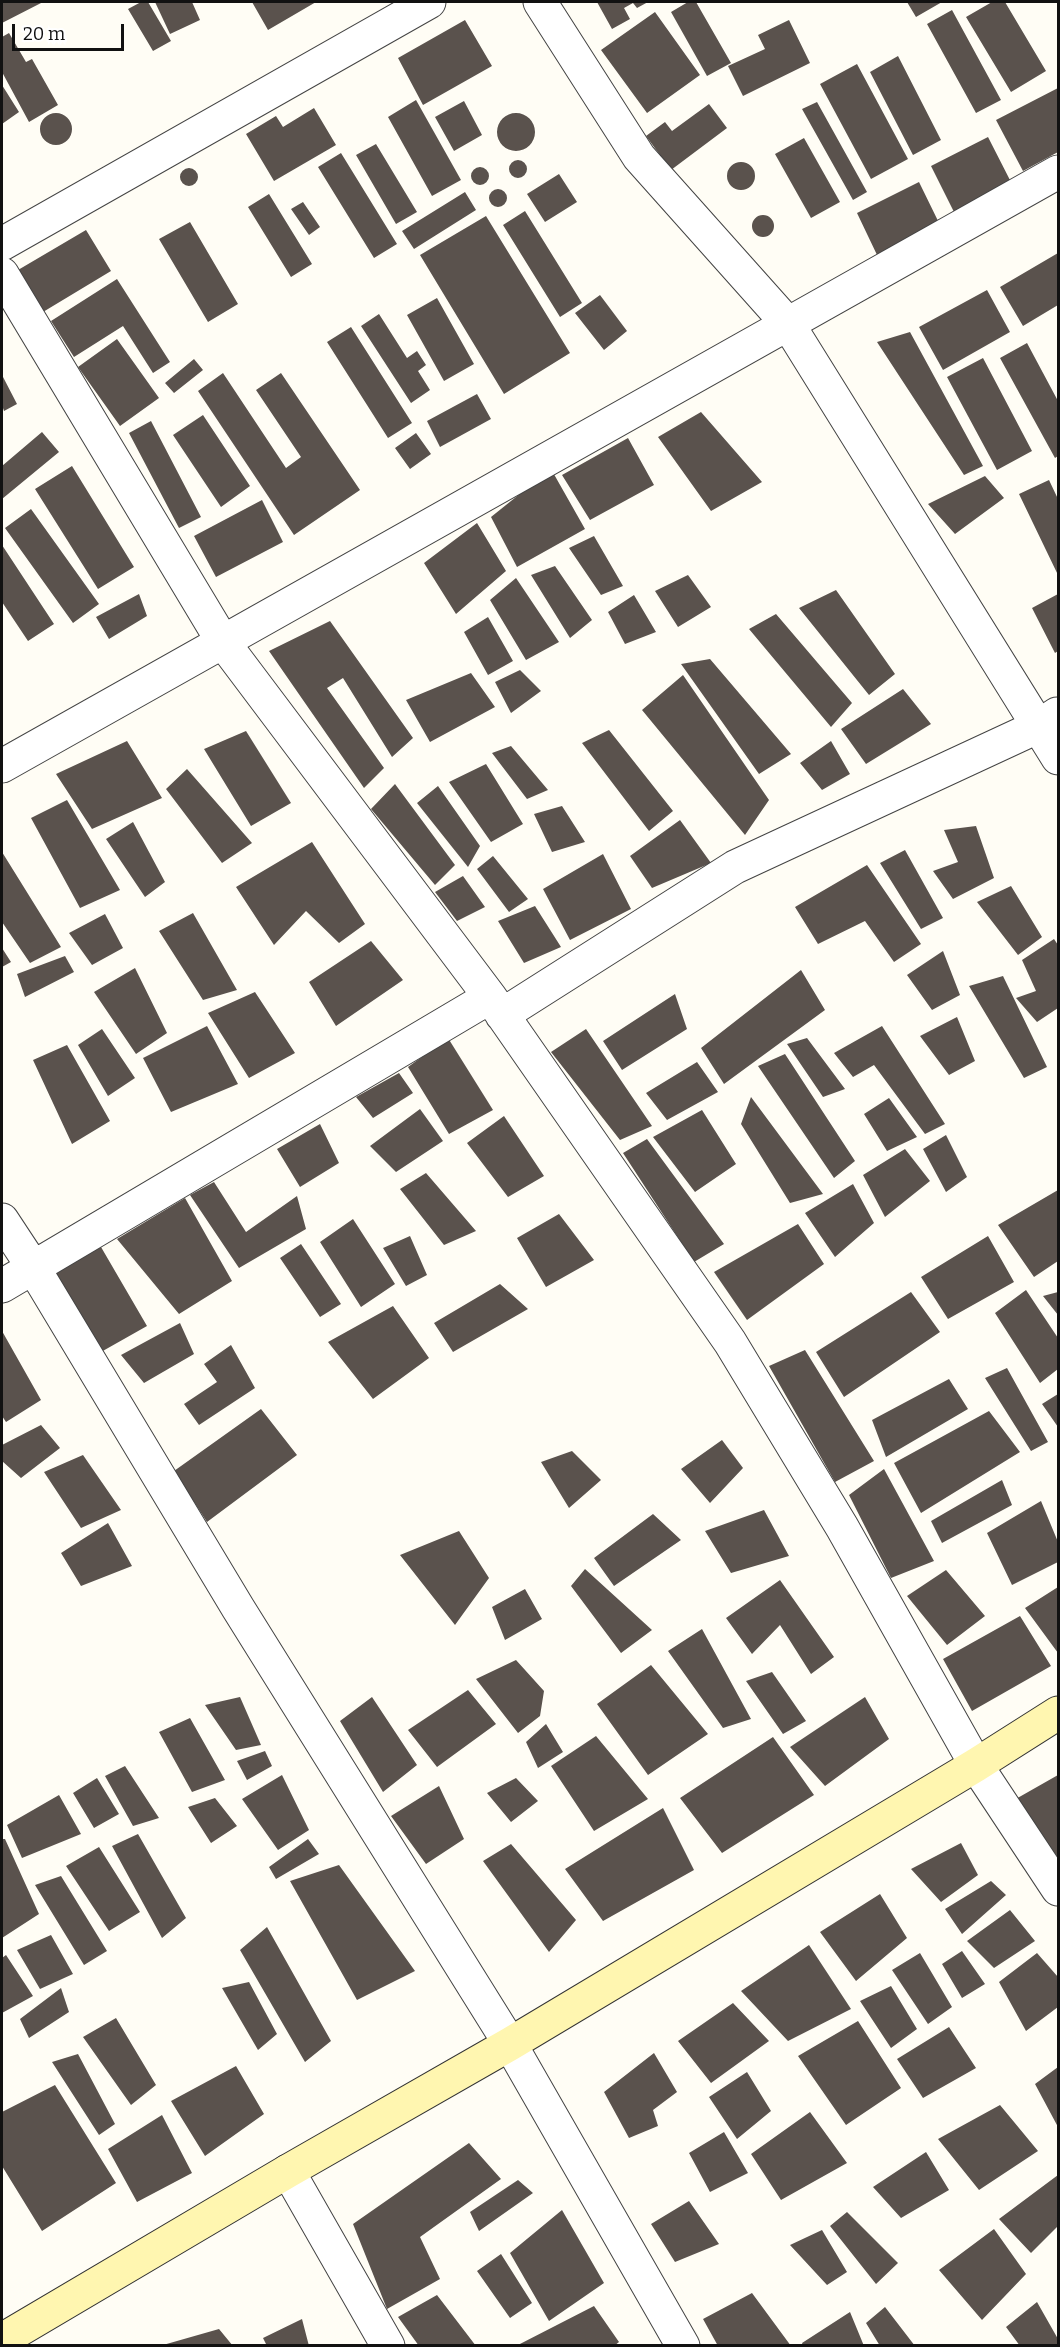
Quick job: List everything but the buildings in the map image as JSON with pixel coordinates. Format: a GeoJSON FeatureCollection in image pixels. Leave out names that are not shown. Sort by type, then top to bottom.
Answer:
{"type":"FeatureCollection","features":[{"type":"Feature","properties":{"kind":"street"},"geometry":{"type":"LineString","coordinates":[[2,244],[429,2]]}},
{"type":"Feature","properties":{"kind":"street"},"geometry":{"type":"LineString","coordinates":[[540,2],[639,157],[788,324],[1049,720],[1059,758]]}},
{"type":"Feature","properties":{"kind":"street"},"geometry":{"type":"LineString","coordinates":[[2,766],[1059,171]]}},
{"type":"Feature","properties":{"kind":"street"},"geometry":{"type":"LineString","coordinates":[[2,274],[223,642],[496,1006],[730,1342],[842,1527],[976,1765],[1059,1889]]}},
{"type":"Feature","properties":{"kind":"street"},"geometry":{"type":"LineString","coordinates":[[2,1286],[496,1006],[735,867],[1049,720]]}},
{"type":"Feature","properties":{"kind":"street"},"geometry":{"type":"LineString","coordinates":[[2,1220],[33,1267],[238,1608],[510,2044],[683,2346]]}},
{"type":"Feature","properties":{"kind":"street"},"geometry":{"type":"LineString","coordinates":[[2,2340],[288,2171],[510,2044],[1059,1713]]}},
{"type":"Feature","properties":{"kind":"street"},"geometry":{"type":"LineString","coordinates":[[288,2171],[388,2346]]}}]}
